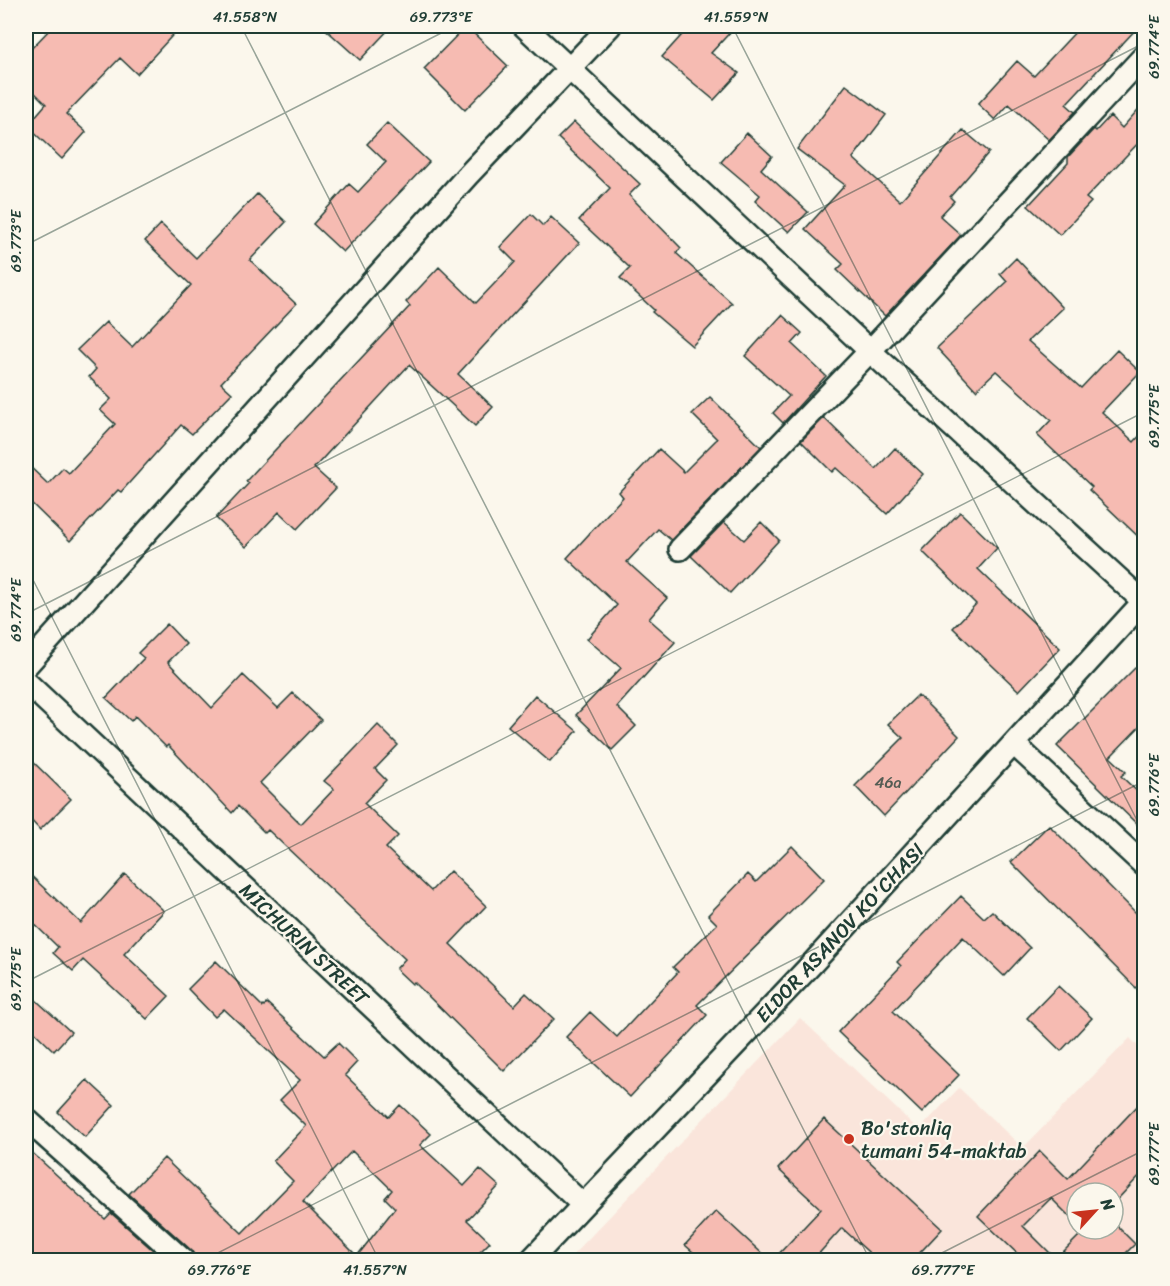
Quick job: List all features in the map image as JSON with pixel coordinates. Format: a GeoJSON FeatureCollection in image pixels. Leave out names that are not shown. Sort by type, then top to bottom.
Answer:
{"type":"FeatureCollection","features":[{"type":"Feature","properties":{"kind":"street"},"geometry":{"type":"LineString","coordinates":[[524,26],[870,351],[1144,602]]}},
{"type":"Feature","properties":{"kind":"street"},"geometry":{"type":"LineString","coordinates":[[26,666],[468,175],[610,26]]}},
{"type":"Feature","properties":{"kind":"street"},"geometry":{"type":"LineString","coordinates":[[680,549],[870,351],[1144,56]]}},
{"type":"Feature","properties":{"kind":"street","name":"ELDOR ASANOV KO'CHASI"},"geometry":{"type":"LineString","coordinates":[[531,1260],[810,966],[1144,602]]}},
{"type":"Feature","properties":{"kind":"street","name":"MICHURIN STREET"},"geometry":{"type":"LineString","coordinates":[[26,682],[583,1205]]}},
{"type":"Feature","properties":{"kind":"street"},"geometry":{"type":"LineString","coordinates":[[1014,744],[1144,865]]}},
{"type":"Feature","properties":{"kind":"street"},"geometry":{"type":"LineString","coordinates":[[26,1119],[183,1260]]}},
{"type":"Feature","properties":{"kind":"shaded area","name":"Bo'stonliq tumani 54-maktab"},"geometry":{"type":"Polygon","coordinates":[[[800,1018],[919,1130],[959,1088],[1023,1148],[1130,1038],[1144,1052],[1144,1260],[568,1260],[800,1018]]]}},
{"type":"Feature","properties":{"kind":"building"},"geometry":{"type":"Polygon","coordinates":[[[53,26],[181,26],[137,74],[120,58],[66,114],[86,132],[62,159],[27,126],[46,104],[26,84],[26,54],[53,26]]]}},
{"type":"Feature","properties":{"kind":"building"},"geometry":{"type":"Polygon","coordinates":[[[322,26],[392,26],[360,60],[322,26]]]}},
{"type":"Feature","properties":{"kind":"building"},"geometry":{"type":"Polygon","coordinates":[[[466,26],[508,66],[465,110],[424,69],[466,26]]]}},
{"type":"Feature","properties":{"kind":"building"},"geometry":{"type":"Polygon","coordinates":[[[690,26],[736,26],[711,53],[739,73],[714,100],[662,57],[690,26]]]}},
{"type":"Feature","properties":{"kind":"building"},"geometry":{"type":"Polygon","coordinates":[[[1081,26],[1139,26],[1066,104],[1075,112],[1049,140],[1009,104],[995,120],[978,104],[1017,61],[1034,76],[1081,26]]]}},
{"type":"Feature","properties":{"kind":"building"},"geometry":{"type":"Polygon","coordinates":[[[846,85],[886,115],[853,158],[900,201],[963,130],[989,152],[950,197],[954,201],[940,216],[961,235],[885,316],[837,270],[843,264],[805,229],[845,185],[797,149],[846,85]]]}},
{"type":"Feature","properties":{"kind":"building"},"geometry":{"type":"Polygon","coordinates":[[[1144,103],[1144,137],[1086,198],[1091,202],[1060,235],[1028,206],[1068,163],[1068,157],[1094,129],[1096,131],[1110,116],[1122,128],[1144,103]]]}},
{"type":"Feature","properties":{"kind":"building"},"geometry":{"type":"Polygon","coordinates":[[[574,122],[640,184],[629,195],[681,248],[676,253],[732,303],[692,346],[652,312],[654,310],[620,278],[630,268],[579,220],[610,188],[558,138],[574,122]]]}},
{"type":"Feature","properties":{"kind":"building"},"geometry":{"type":"Polygon","coordinates":[[[387,123],[429,162],[343,252],[313,224],[349,184],[358,192],[386,162],[367,144],[387,123]]]}},
{"type":"Feature","properties":{"kind":"building"},"geometry":{"type":"Polygon","coordinates":[[[747,133],[772,156],[761,169],[808,212],[789,232],[755,201],[760,195],[721,162],[747,133]]]}},
{"type":"Feature","properties":{"kind":"building"},"geometry":{"type":"Polygon","coordinates":[[[257,194],[286,222],[250,260],[296,304],[221,383],[232,393],[192,434],[181,425],[121,492],[118,490],[70,541],[26,498],[26,463],[48,484],[63,468],[69,473],[115,424],[100,410],[111,399],[89,377],[96,369],[77,350],[106,322],[132,347],[191,285],[145,241],[161,224],[196,258],[257,194]]]}},
{"type":"Feature","properties":{"kind":"building"},"geometry":{"type":"Polygon","coordinates":[[[531,214],[543,226],[551,217],[579,243],[458,374],[493,407],[475,426],[409,365],[314,468],[336,488],[297,529],[279,512],[246,547],[216,518],[249,483],[246,481],[410,306],[406,302],[439,267],[476,303],[515,262],[500,247],[531,214]]]}},
{"type":"Feature","properties":{"kind":"building"},"geometry":{"type":"Polygon","coordinates":[[[1016,258],[1063,308],[1028,341],[1081,388],[1117,350],[1140,372],[1102,412],[1134,442],[1144,431],[1144,542],[1089,490],[1092,487],[1037,435],[1051,420],[996,371],[976,390],[937,348],[1007,282],[1000,274],[1016,258]]]}},
{"type":"Feature","properties":{"kind":"building"},"geometry":{"type":"Polygon","coordinates":[[[782,315],[802,333],[792,344],[826,376],[783,423],[773,413],[789,396],[745,356],[782,315]]]}},
{"type":"Feature","properties":{"kind":"building"},"geometry":{"type":"Polygon","coordinates":[[[710,397],[761,447],[671,540],[658,529],[627,562],[667,598],[649,619],[675,642],[617,707],[636,726],[612,750],[576,715],[621,668],[587,639],[617,605],[567,558],[623,497],[619,492],[659,449],[684,472],[717,439],[692,414],[710,397]]]}},
{"type":"Feature","properties":{"kind":"building"},"geometry":{"type":"Polygon","coordinates":[[[824,418],[876,469],[895,448],[923,474],[887,514],[836,468],[832,472],[801,441],[824,418]]]}},
{"type":"Feature","properties":{"kind":"building"},"geometry":{"type":"Polygon","coordinates":[[[960,512],[997,548],[978,569],[1060,648],[1019,691],[953,628],[976,604],[922,551],[960,512]]]}},
{"type":"Feature","properties":{"kind":"building"},"geometry":{"type":"Polygon","coordinates":[[[724,522],[744,540],[761,522],[779,540],[730,593],[691,556],[724,522]]]}},
{"type":"Feature","properties":{"kind":"building"},"geometry":{"type":"Polygon","coordinates":[[[167,624],[186,644],[168,662],[212,708],[243,675],[278,708],[293,693],[321,720],[260,783],[301,824],[334,789],[324,781],[378,725],[398,745],[375,769],[386,780],[364,803],[398,836],[386,848],[431,891],[450,871],[486,906],[450,944],[514,1006],[526,993],[554,1019],[504,1071],[414,982],[412,984],[396,969],[405,959],[268,830],[265,833],[238,806],[232,813],[168,745],[166,747],[135,716],[131,721],[106,698],[144,658],[138,653],[167,624]]]}},
{"type":"Feature","properties":{"kind":"building"},"geometry":{"type":"Polygon","coordinates":[[[1144,659],[1144,722],[1110,757],[1126,772],[1121,776],[1144,798],[1144,831],[1057,746],[1144,659]]]}},
{"type":"Feature","properties":{"kind":"building"},"geometry":{"type":"Polygon","coordinates":[[[535,695],[577,731],[550,762],[508,726],[535,695]]]}},
{"type":"Feature","properties":{"kind":"building"},"geometry":{"type":"Polygon","coordinates":[[[918,695],[959,736],[884,816],[855,786],[903,738],[888,724],[918,695]]]}},
{"type":"Feature","properties":{"kind":"building"},"geometry":{"type":"Polygon","coordinates":[[[26,755],[71,799],[40,830],[26,815],[26,755]]]}},
{"type":"Feature","properties":{"kind":"building"},"geometry":{"type":"Polygon","coordinates":[[[1049,825],[1144,921],[1144,996],[1011,862],[1049,825]]]}},
{"type":"Feature","properties":{"kind":"building"},"geometry":{"type":"Polygon","coordinates":[[[792,846],[824,879],[697,1005],[707,1015],[630,1097],[566,1037],[590,1012],[617,1037],[678,972],[673,967],[717,924],[708,915],[748,874],[756,882],[792,846]]]}},
{"type":"Feature","properties":{"kind":"building"},"geometry":{"type":"Polygon","coordinates":[[[26,871],[81,923],[125,874],[164,911],[124,954],[169,996],[147,1019],[83,960],[73,971],[53,953],[58,947],[26,916],[26,871]]]}},
{"type":"Feature","properties":{"kind":"building"},"geometry":{"type":"Polygon","coordinates":[[[961,896],[984,918],[992,911],[1030,948],[1004,976],[963,937],[893,1011],[959,1075],[922,1113],[838,1032],[901,966],[897,962],[961,896]]]}},
{"type":"Feature","properties":{"kind":"building"},"geometry":{"type":"Polygon","coordinates":[[[216,961],[263,1007],[267,1003],[324,1056],[338,1043],[357,1062],[345,1075],[389,1117],[400,1105],[431,1134],[420,1145],[464,1186],[480,1169],[499,1186],[467,1220],[490,1242],[472,1260],[195,1260],[192,1251],[129,1194],[164,1158],[242,1233],[293,1181],[273,1161],[306,1126],[280,1100],[300,1080],[224,1009],[215,1017],[188,989],[216,961]],[[352,1151],[303,1202],[357,1256],[395,1208],[385,1198],[392,1190],[352,1151]]]}},
{"type":"Feature","properties":{"kind":"building"},"geometry":{"type":"Polygon","coordinates":[[[1058,986],[1092,1018],[1061,1051],[1027,1018],[1058,986]]]}},
{"type":"Feature","properties":{"kind":"building"},"geometry":{"type":"Polygon","coordinates":[[[26,991],[71,1032],[54,1051],[26,1024],[26,991]]]}},
{"type":"Feature","properties":{"kind":"building"},"geometry":{"type":"Polygon","coordinates":[[[87,1080],[114,1105],[85,1137],[58,1112],[87,1080]]]}},
{"type":"Feature","properties":{"kind":"building"},"geometry":{"type":"Polygon","coordinates":[[[1144,1099],[1144,1171],[1125,1191],[1125,1181],[1065,1181],[1065,1212],[1051,1198],[1023,1226],[1056,1259],[1074,1241],[1125,1241],[1125,1234],[1135,1244],[1119,1260],[1024,1260],[978,1216],[1040,1151],[1068,1179],[1144,1099]]]}},
{"type":"Feature","properties":{"kind":"building"},"geometry":{"type":"Polygon","coordinates":[[[824,1119],[942,1229],[913,1260],[877,1260],[842,1228],[813,1260],[773,1260],[821,1209],[778,1169],[824,1119]]]}},
{"type":"Feature","properties":{"kind":"building"},"geometry":{"type":"Polygon","coordinates":[[[26,1147],[105,1219],[111,1213],[164,1260],[26,1260],[26,1147]]]}},
{"type":"Feature","properties":{"kind":"building"},"geometry":{"type":"Polygon","coordinates":[[[716,1211],[769,1260],[702,1260],[685,1245],[716,1211]]]}},
{"type":"Feature","properties":{"kind":"place","name":"Bo'stonliq tumani 54-maktab"},"geometry":{"type":"Point","coordinates":[849,1139]}}]}
